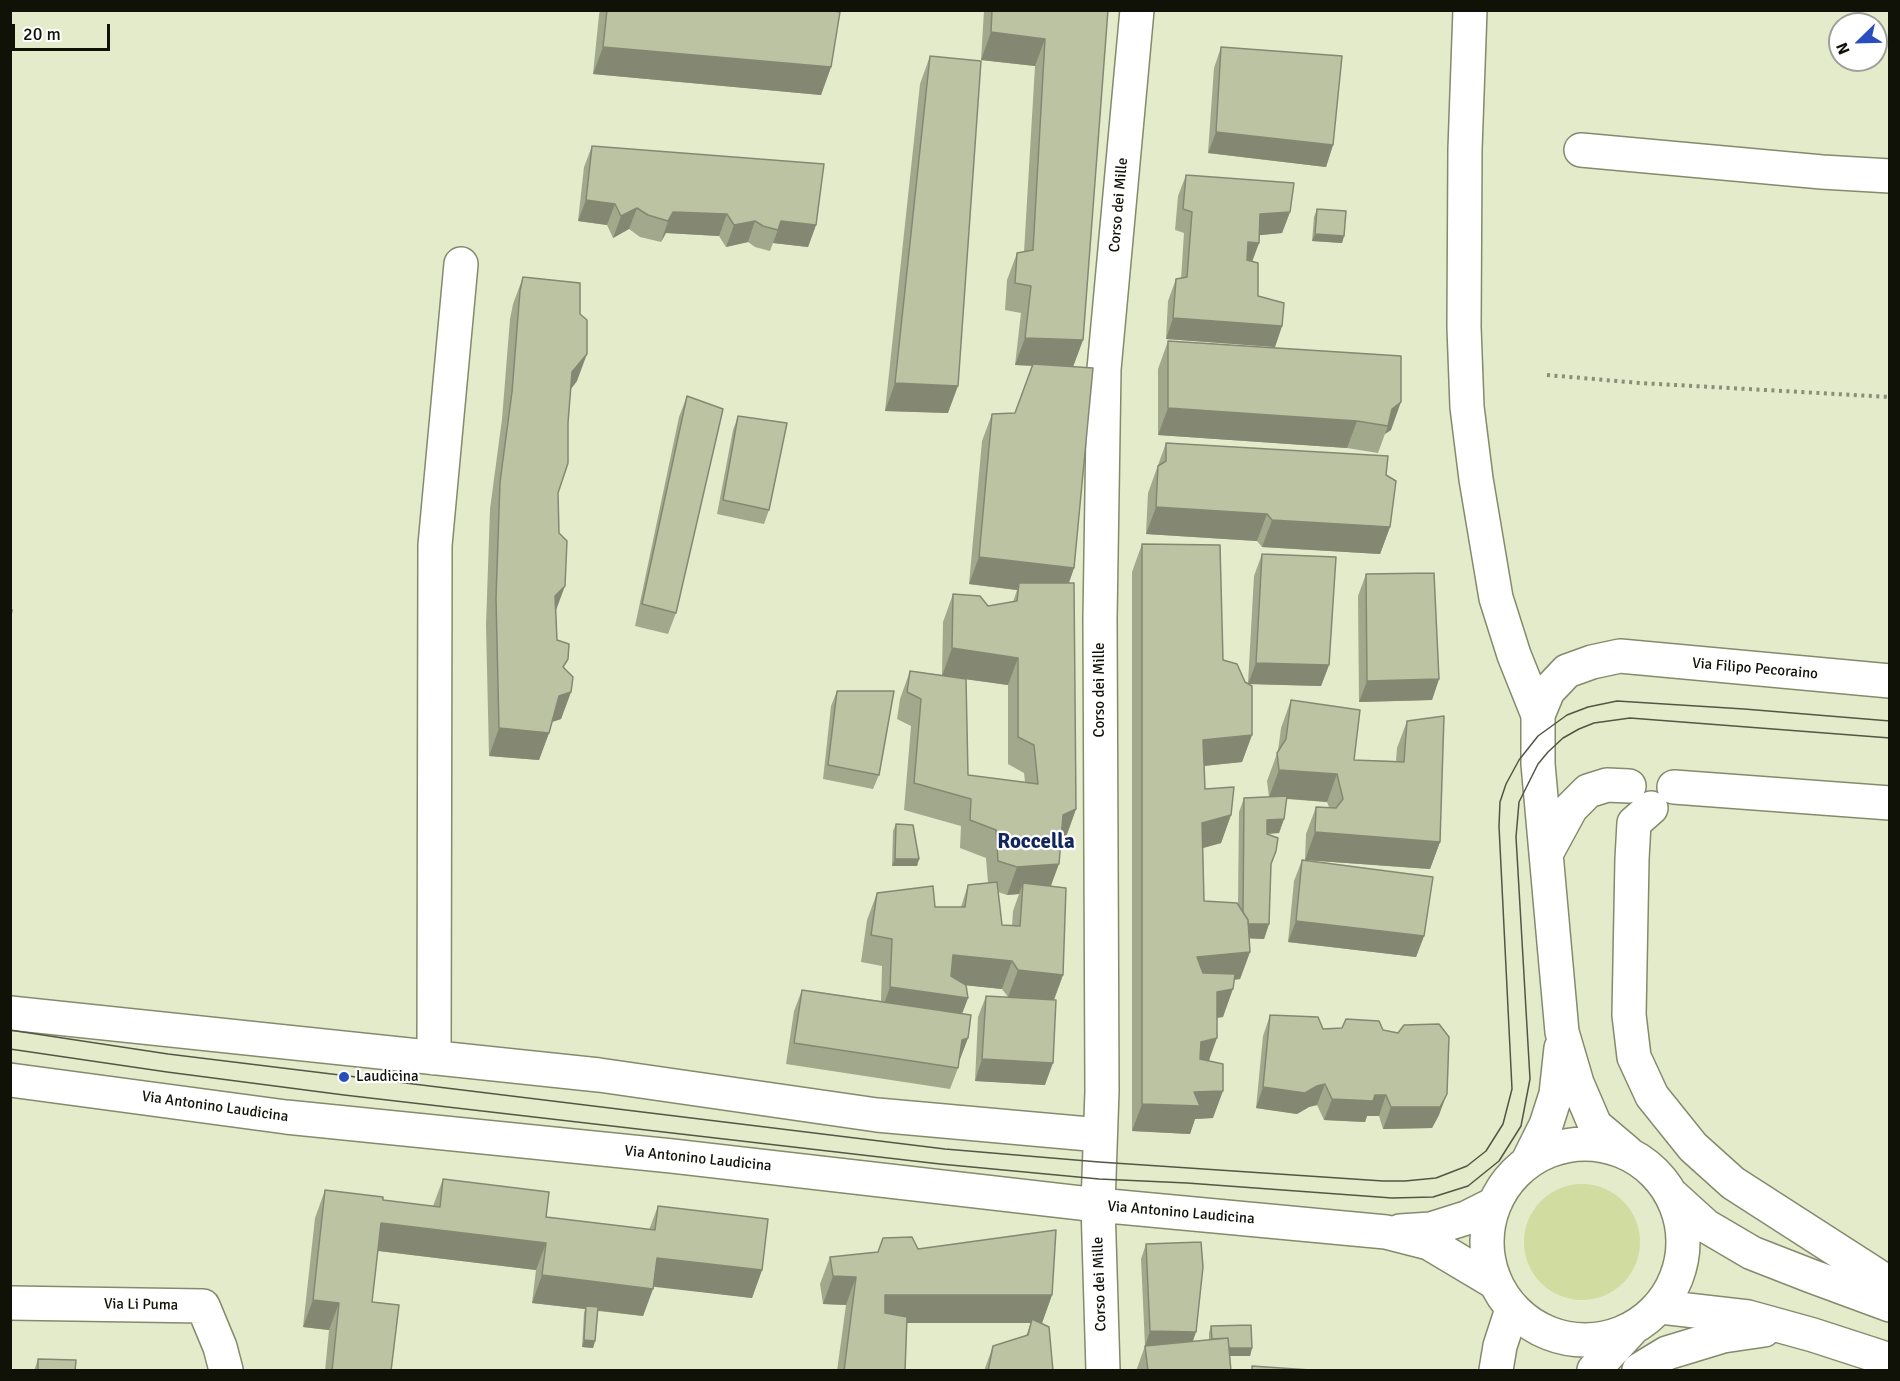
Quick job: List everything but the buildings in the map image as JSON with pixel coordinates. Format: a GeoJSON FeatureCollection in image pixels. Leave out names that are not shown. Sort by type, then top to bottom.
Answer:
{"type":"FeatureCollection","features":[{"type":"Feature","properties":{"kind":"street","name":"Corso dei Mille"},"geometry":{"type":"LineString","coordinates":[[1103,1371],[1098,1205],[1102,1079],[1100,618],[1104,369],[1137,10]]}},
{"type":"Feature","properties":{"kind":"street"},"geometry":{"type":"LineString","coordinates":[[1470,10],[1465,148],[1464,315],[1467,406],[1476,479],[1496,598],[1514,655],[1538,716],[1538,764],[1562,1032],[1556,1094],[1546,1125],[1528,1161]]}},
{"type":"Feature","properties":{"kind":"street"},"geometry":{"type":"LineString","coordinates":[[1581,150],[1890,176]]}},
{"type":"Feature","properties":{"kind":"street"},"geometry":{"type":"LineString","coordinates":[[434,1058],[435,545],[461,264]]}},
{"type":"Feature","properties":{"kind":"street","name":"Via Filipo Pecoraino"},"geometry":{"type":"LineString","coordinates":[[1538,716],[1548,691],[1568,671],[1592,662],[1620,656],[1890,681]]}},
{"type":"Feature","properties":{"kind":"street"},"geometry":{"type":"LineString","coordinates":[[1546,854],[1571,808],[1588,791],[1607,785],[1651,794],[1890,803]]}},
{"type":"Feature","properties":{"kind":"street"},"geometry":{"type":"LineString","coordinates":[[1651,794],[1634,822],[1629,1015],[1634,1057],[1653,1096],[1693,1147],[1733,1183],[1890,1284]]}},
{"type":"Feature","properties":{"kind":"street"},"geometry":{"type":"LineString","coordinates":[[10,1012],[599,1075],[877,1114],[1100,1134]]}},
{"type":"Feature","properties":{"kind":"street"},"geometry":{"type":"LineString","coordinates":[[1562,1032],[1577,1083],[1595,1125],[1653,1171],[1673,1196],[1706,1226],[1752,1253],[1890,1305]]}},
{"type":"Feature","properties":{"kind":"street","name":"Via Antonino Laudicina"},"geometry":{"type":"LineString","coordinates":[[10,1080],[286,1117],[672,1156],[1098,1205],[1386,1232]]}},
{"type":"Feature","properties":{"kind":"street"},"geometry":{"type":"LineString","coordinates":[[1496,1371],[1504,1296],[1488,1257],[1487,1230],[1494,1204],[1509,1180],[1528,1161],[1551,1149],[1576,1144],[1602,1144],[1627,1152]]}},
{"type":"Feature","properties":{"kind":"street"},"geometry":{"type":"LineString","coordinates":[[1594,1371],[1631,1330],[1661,1306],[1680,1272],[1684,1234],[1673,1196]]}},
{"type":"Feature","properties":{"kind":"street"},"geometry":{"type":"LineString","coordinates":[[1386,1232],[1431,1229],[1466,1218],[1494,1204]]}},
{"type":"Feature","properties":{"kind":"street"},"geometry":{"type":"LineString","coordinates":[[1386,1232],[1429,1243],[1504,1296],[1537,1329],[1568,1340],[1600,1340],[1631,1330]]}},
{"type":"Feature","properties":{"kind":"street","name":"Via Li Puma"},"geometry":{"type":"LineString","coordinates":[[10,1303],[203,1306],[220,1347],[226,1371]]}},
{"type":"Feature","properties":{"kind":"street"},"geometry":{"type":"LineString","coordinates":[[1661,1306],[1748,1317],[1890,1359]]}},
{"type":"Feature","properties":{"kind":"street"},"geometry":{"type":"LineString","coordinates":[[1638,1371],[1667,1353],[1723,1336],[1786,1327]]}},
{"type":"Feature","properties":{"kind":"path"},"geometry":{"type":"LineString","coordinates":[[1547,375],[1640,383],[1890,397]]}},
{"type":"Feature","properties":{"kind":"green space"},"geometry":{"type":"Polygon","coordinates":[[[1582,1184],[1604,1188],[1623,1201],[1636,1220],[1640,1242],[1636,1264],[1623,1283],[1604,1296],[1582,1300],[1560,1296],[1541,1283],[1528,1264],[1524,1242],[1528,1220],[1541,1201],[1560,1188],[1582,1184]]]}},
{"type":"Feature","properties":{"kind":"tram line"},"geometry":{"type":"LineString","coordinates":[[10,1030],[168,1054],[945,1149],[1383,1181],[1436,1178],[1467,1166],[1486,1151],[1503,1124],[1512,1089],[1499,826],[1500,802],[1506,784],[1519,760],[1538,736],[1567,715],[1588,707],[1617,701],[1890,721]]}},
{"type":"Feature","properties":{"kind":"tram line"},"geometry":{"type":"LineString","coordinates":[[10,1049],[344,1095],[940,1164],[1099,1179],[1392,1198],[1433,1197],[1468,1186],[1499,1161],[1521,1126],[1530,1079],[1516,837],[1519,802],[1538,764],[1548,752],[1563,738],[1579,729],[1594,723],[1630,718],[1890,738]]}},
{"type":"Feature","properties":{"kind":"place","name":"Laudicina"},"geometry":{"type":"Point","coordinates":[344,1077]}},
{"type":"Feature","properties":{"kind":"district","name":"Roccella"},"geometry":{"type":"Point","coordinates":[1036,842]}}]}
